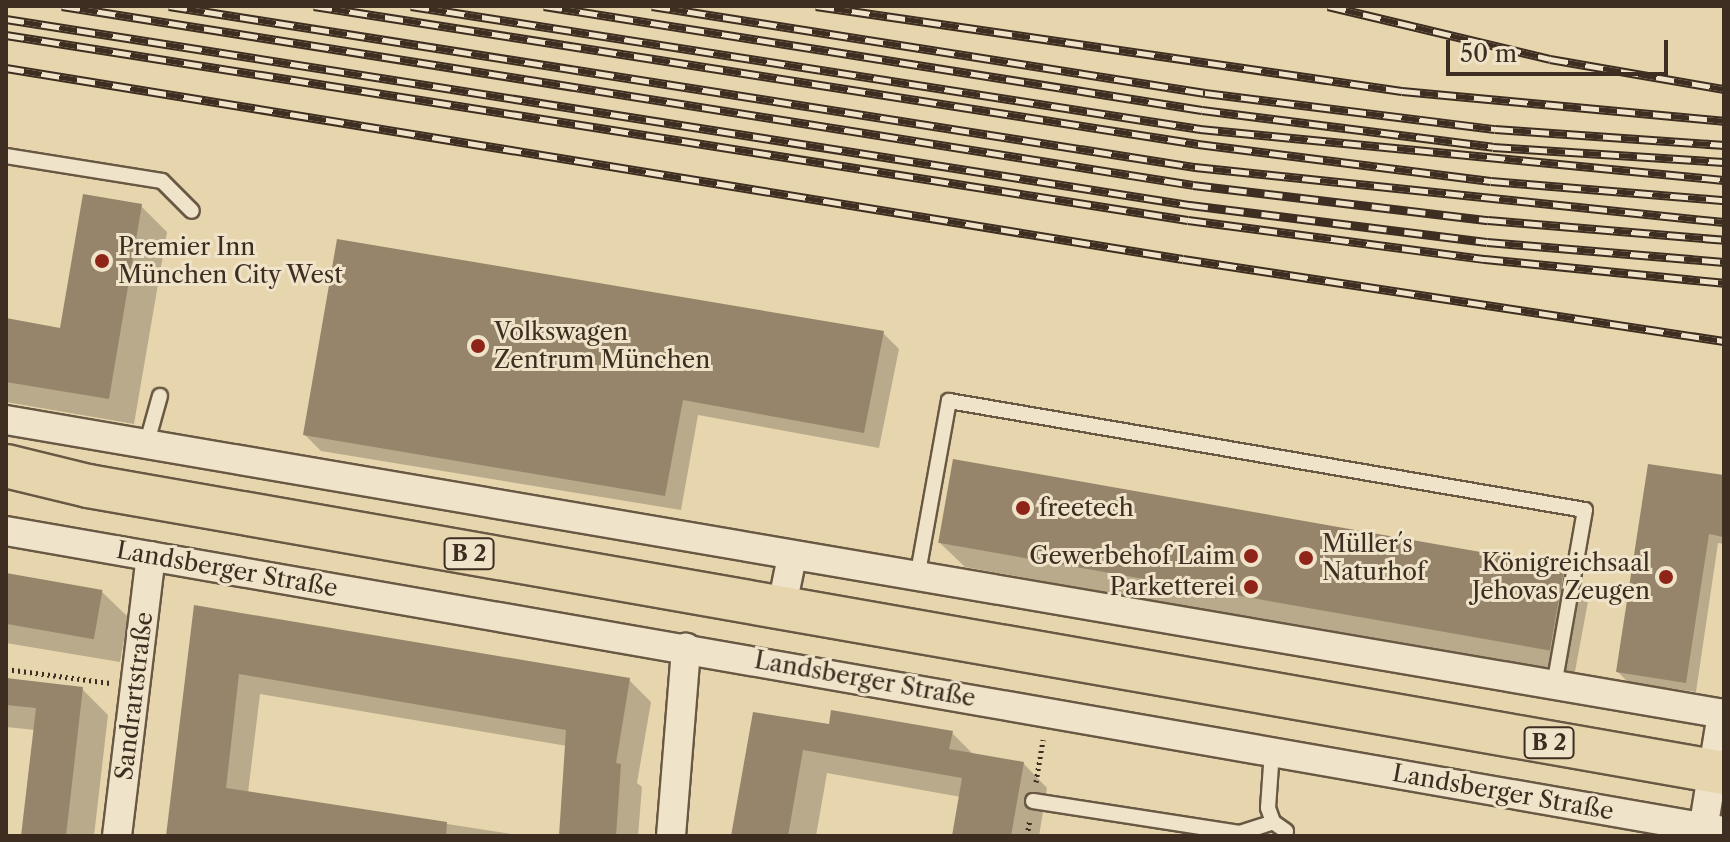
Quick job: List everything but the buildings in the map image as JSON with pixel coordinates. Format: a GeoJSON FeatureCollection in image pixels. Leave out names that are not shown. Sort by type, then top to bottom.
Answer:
{"type":"FeatureCollection","features":[{"type":"Feature","properties":{"kind":"main road","name":"B 2"},"geometry":{"type":"LineString","coordinates":[[6,466],[88,486],[781,610],[1718,772]]}},
{"type":"Feature","properties":{"kind":"main road","name":"B 2"},"geometry":{"type":"LineString","coordinates":[[6,481],[88,486]]}},
{"type":"Feature","properties":{"kind":"street"},"geometry":{"type":"LineString","coordinates":[[6,420],[1723,714],[1710,831]]}},
{"type":"Feature","properties":{"kind":"street"},"geometry":{"type":"LineString","coordinates":[[155,447],[156,498]]}},
{"type":"Feature","properties":{"kind":"street","name":"Landsberger Straße"},"geometry":{"type":"LineString","coordinates":[[6,531],[1272,751],[1710,831]]}},
{"type":"Feature","properties":{"kind":"street","name":"Sandrartstraße"},"geometry":{"type":"LineString","coordinates":[[117,836],[151,556]]}},
{"type":"Feature","properties":{"kind":"street"},"geometry":{"type":"LineString","coordinates":[[781,610],[792,557]]}},
{"type":"Feature","properties":{"kind":"street"},"geometry":{"type":"LineString","coordinates":[[671,836],[686,648]]}},
{"type":"Feature","properties":{"kind":"lane"},"geometry":{"type":"LineString","coordinates":[[6,156],[162,181],[192,211]]}},
{"type":"Feature","properties":{"kind":"lane"},"geometry":{"type":"LineString","coordinates":[[155,447],[160,396]]}},
{"type":"Feature","properties":{"kind":"lane"},"geometry":{"type":"LineString","coordinates":[[917,578],[949,401],[1585,510],[1554,685]]}},
{"type":"Feature","properties":{"kind":"lane"},"geometry":{"type":"LineString","coordinates":[[1272,751],[1265,792],[1273,822],[1286,831]]}},
{"type":"Feature","properties":{"kind":"lane"},"geometry":{"type":"LineString","coordinates":[[1033,801],[1240,833],[1273,822]]}},
{"type":"Feature","properties":{"kind":"path"},"geometry":{"type":"LineString","coordinates":[[6,669],[135,686]]}},
{"type":"Feature","properties":{"kind":"path"},"geometry":{"type":"LineString","coordinates":[[1027,836],[1048,712]]}},
{"type":"Feature","properties":{"kind":"railway"},"geometry":{"type":"LineString","coordinates":[[62,6],[1193,185],[1488,220],[1724,240]]}},
{"type":"Feature","properties":{"kind":"railway"},"geometry":{"type":"LineString","coordinates":[[169,6],[1195,167],[1724,222]]}},
{"type":"Feature","properties":{"kind":"railway"},"geometry":{"type":"LineString","coordinates":[[314,6],[1198,144],[1491,181],[1724,200]]}},
{"type":"Feature","properties":{"kind":"railway"},"geometry":{"type":"LineString","coordinates":[[411,6],[1200,129],[1724,180]]}},
{"type":"Feature","properties":{"kind":"railway"},"geometry":{"type":"LineString","coordinates":[[544,6],[1202,110],[1493,147],[1724,162]]}},
{"type":"Feature","properties":{"kind":"railway"},"geometry":{"type":"LineString","coordinates":[[652,6],[1205,93],[1495,129],[1724,145]]}},
{"type":"Feature","properties":{"kind":"railway"},"geometry":{"type":"LineString","coordinates":[[816,6],[1402,91],[1724,121]]}},
{"type":"Feature","properties":{"kind":"railway"},"geometry":{"type":"LineString","coordinates":[[1328,6],[1550,59],[1724,89]]}},
{"type":"Feature","properties":{"kind":"railway"},"geometry":{"type":"LineString","coordinates":[[6,19],[1190,205],[1487,242],[1724,262]]}},
{"type":"Feature","properties":{"kind":"railway"},"geometry":{"type":"LineString","coordinates":[[6,35],[1188,220],[1485,259],[1724,283]]}},
{"type":"Feature","properties":{"kind":"railway"},"geometry":{"type":"LineString","coordinates":[[6,68],[1183,259],[1724,341]]}},
{"type":"Feature","properties":{"kind":"place","name":"Premier Inn München City West"},"geometry":{"type":"Point","coordinates":[102,261]}},
{"type":"Feature","properties":{"kind":"place","name":"Volkswagen Zentrum München"},"geometry":{"type":"Point","coordinates":[478,346]}},
{"type":"Feature","properties":{"kind":"place","name":"freetech"},"geometry":{"type":"Point","coordinates":[1023,508]}},
{"type":"Feature","properties":{"kind":"place","name":"Gewerbehof Laim"},"geometry":{"type":"Point","coordinates":[1251,556]}},
{"type":"Feature","properties":{"kind":"place","name":"Müller´s Naturhof"},"geometry":{"type":"Point","coordinates":[1306,558]}},
{"type":"Feature","properties":{"kind":"place","name":"Königreichsaal Jehovas Zeugen"},"geometry":{"type":"Point","coordinates":[1666,577]}},
{"type":"Feature","properties":{"kind":"place","name":"Parketterei"},"geometry":{"type":"Point","coordinates":[1251,587]}}]}
